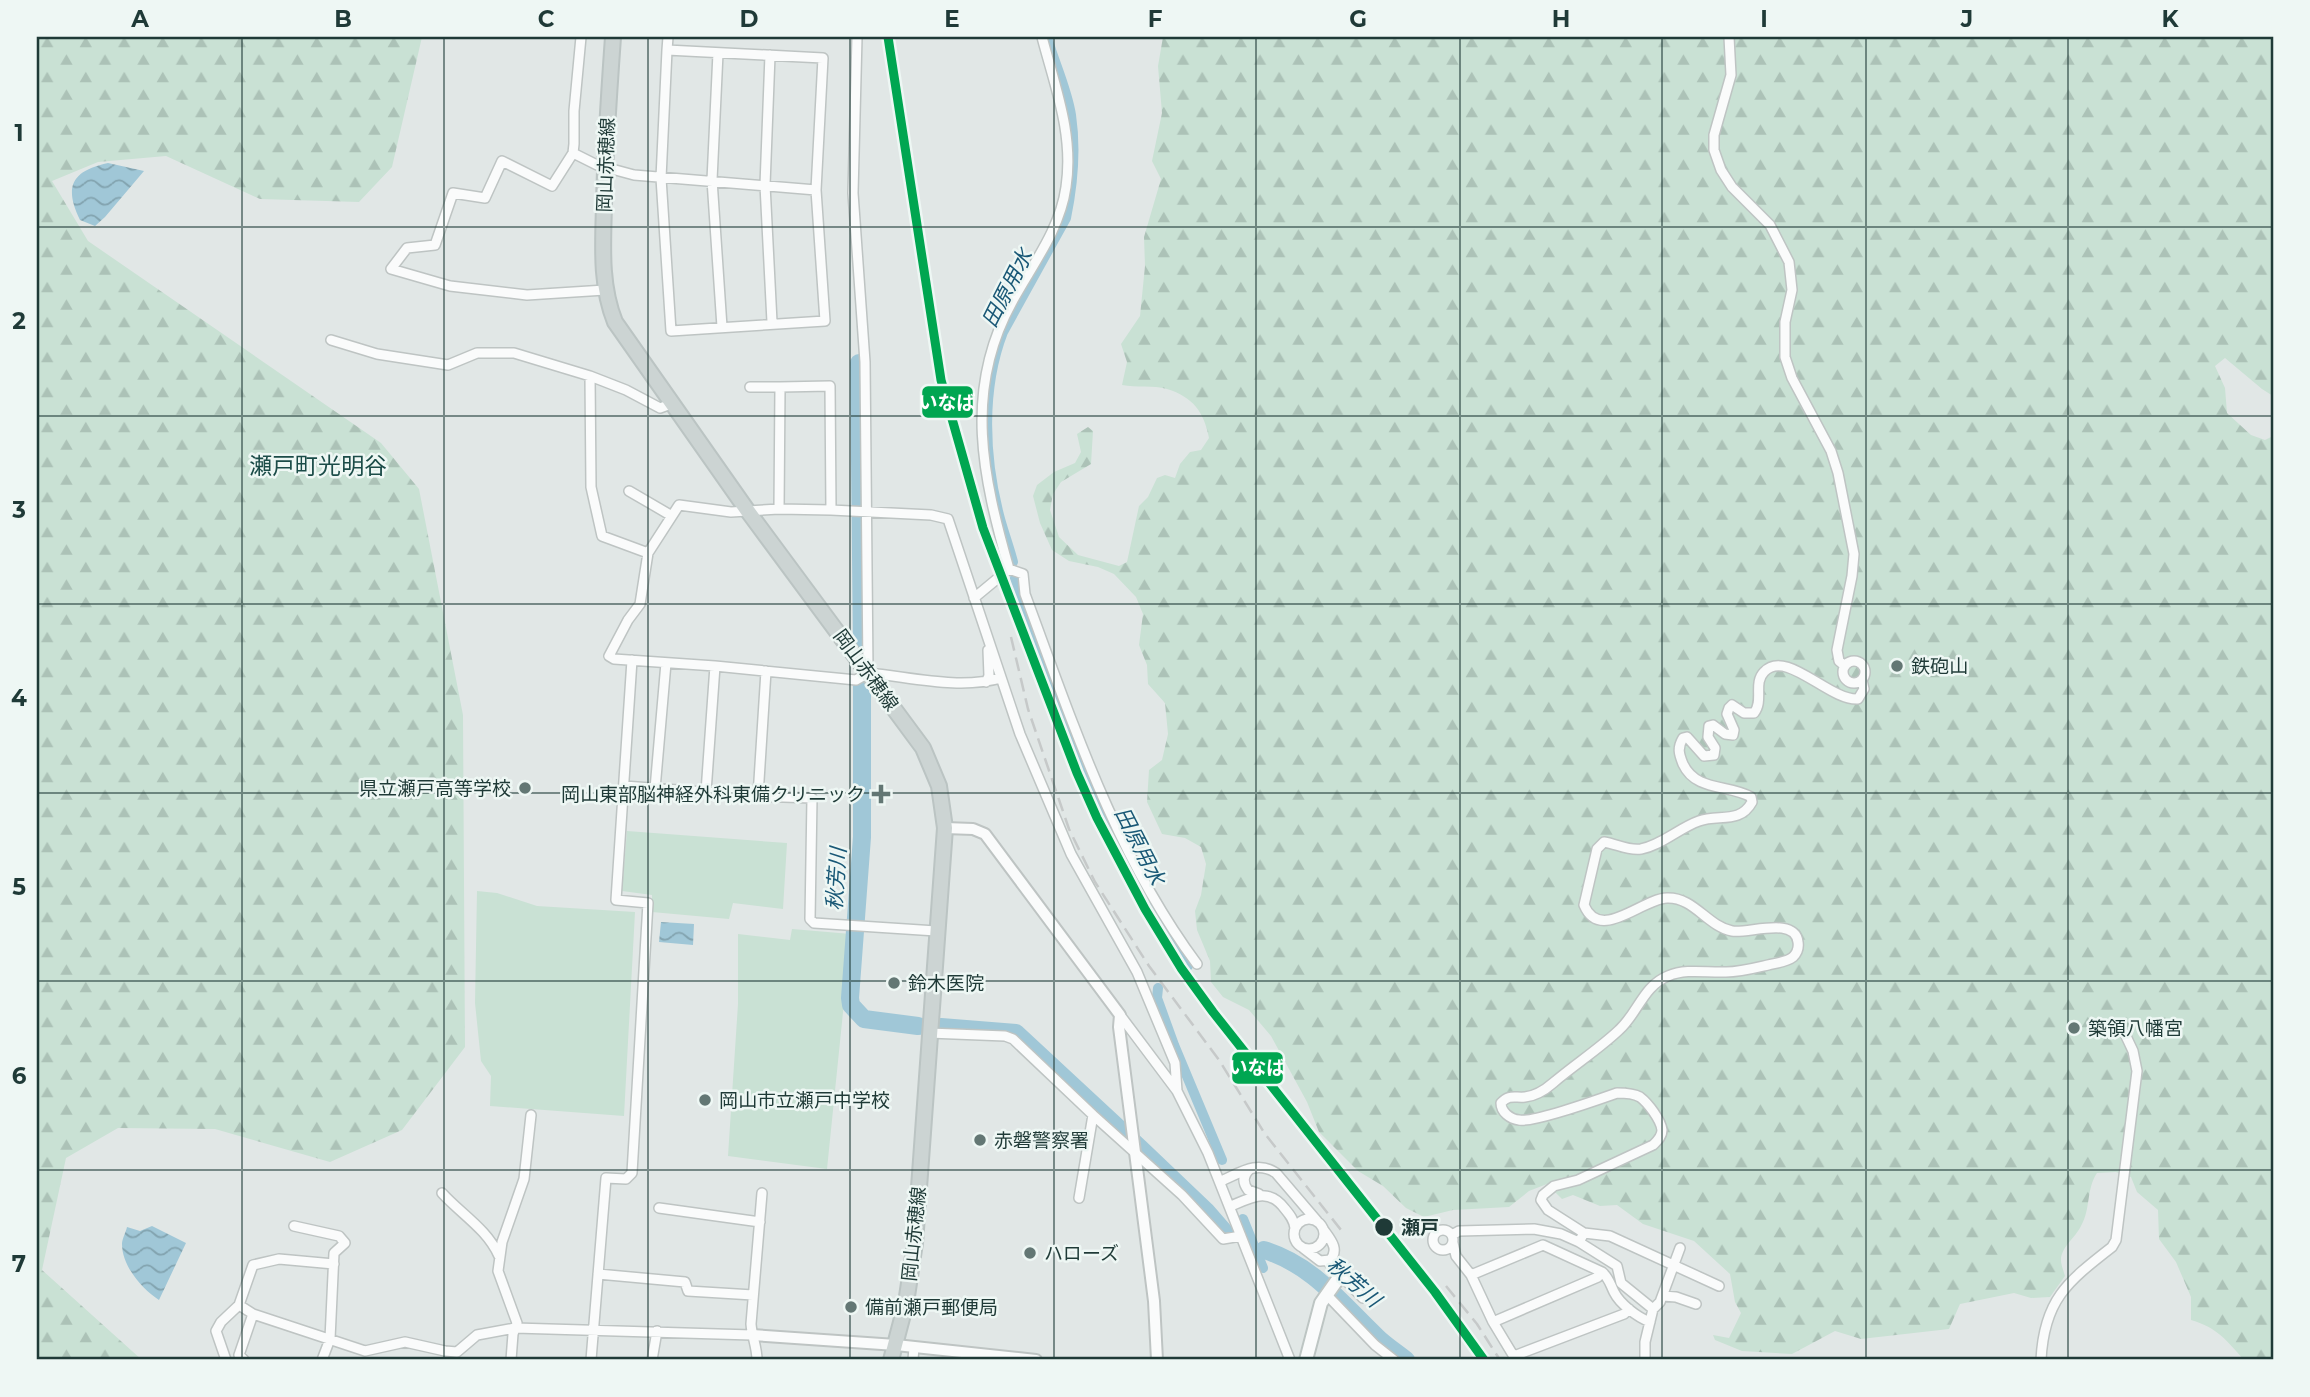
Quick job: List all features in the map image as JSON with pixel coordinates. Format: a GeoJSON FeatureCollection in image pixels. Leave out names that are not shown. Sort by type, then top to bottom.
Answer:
{"type":"FeatureCollection","features":[{"type":"Feature","properties":{"kind":"main road","name":"岡山赤穂線"},"geometry":{"type":"LineString","coordinates":[[613,37],[605,167],[603,271],[615,322],[747,510],[923,748],[939,786],[944,828],[915,1243],[906,1303],[891,1360]]}},
{"type":"Feature","properties":{"kind":"main road"},"geometry":{"type":"LineString","coordinates":[[1306,1360],[1321,1303],[1337,1279]]}},
{"type":"Feature","properties":{"kind":"street"},"geometry":{"type":"LineString","coordinates":[[581,37],[573,153],[552,186],[502,161],[485,198],[453,193],[435,245],[407,248],[391,269],[450,286],[527,295],[606,290]]}},
{"type":"Feature","properties":{"kind":"street"},"geometry":{"type":"LineString","coordinates":[[667,50],[823,58],[816,190],[825,321],[671,331],[661,178],[667,50],[668,37]]}},
{"type":"Feature","properties":{"kind":"street"},"geometry":{"type":"LineString","coordinates":[[857,37],[853,193],[865,362],[868,673]]}},
{"type":"Feature","properties":{"kind":"street"},"geometry":{"type":"LineString","coordinates":[[1009,569],[988,489],[981,442],[982,404],[988,361],[998,328],[1058,221],[1066,184],[1069,148],[1066,126],[1042,37]]}},
{"type":"Feature","properties":{"kind":"street"},"geometry":{"type":"LineString","coordinates":[[1729,37],[1731,75],[1717,124],[1714,150],[1721,170],[1732,187],[1770,225],[1789,262],[1792,290],[1784,322],[1785,357],[1792,378],[1831,451],[1854,554],[1837,650],[1839,661],[1845,666]]}},
{"type":"Feature","properties":{"kind":"street"},"geometry":{"type":"LineString","coordinates":[[718,53],[712,180],[722,327]]}},
{"type":"Feature","properties":{"kind":"street"},"geometry":{"type":"LineString","coordinates":[[771,55],[765,185],[772,323]]}},
{"type":"Feature","properties":{"kind":"street"},"geometry":{"type":"LineString","coordinates":[[573,153],[605,167],[634,175],[816,190]]}},
{"type":"Feature","properties":{"kind":"street"},"geometry":{"type":"LineString","coordinates":[[331,340],[377,354],[448,366],[477,353],[514,353],[590,376],[626,390],[660,408],[671,404]]}},
{"type":"Feature","properties":{"kind":"street"},"geometry":{"type":"LineString","coordinates":[[590,376],[591,487],[602,536],[648,553]]}},
{"type":"Feature","properties":{"kind":"street"},"geometry":{"type":"LineString","coordinates":[[750,387],[830,386],[831,510]]}},
{"type":"Feature","properties":{"kind":"street"},"geometry":{"type":"LineString","coordinates":[[779,509],[780,387]]}},
{"type":"Feature","properties":{"kind":"street"},"geometry":{"type":"LineString","coordinates":[[629,491],[673,516]]}},
{"type":"Feature","properties":{"kind":"street"},"geometry":{"type":"LineString","coordinates":[[1001,678],[963,683],[868,673],[856,680],[614,659],[609,656],[628,620],[640,604],[648,553],[679,505],[731,512],[831,510],[931,515],[948,519],[1020,734],[1071,854],[1138,972],[1175,1063],[1177,1091]]}},
{"type":"Feature","properties":{"kind":"street"},"geometry":{"type":"LineString","coordinates":[[974,597],[1009,569]]}},
{"type":"Feature","properties":{"kind":"street"},"geometry":{"type":"LineString","coordinates":[[1009,569],[1023,574],[1025,594],[1047,654],[1100,792],[1124,844],[1160,911],[1197,964]]}},
{"type":"Feature","properties":{"kind":"street"},"geometry":{"type":"LineString","coordinates":[[986,682],[989,676],[988,641]]}},
{"type":"Feature","properties":{"kind":"street"},"geometry":{"type":"LineString","coordinates":[[591,1360],[606,1178],[626,1179],[632,1173],[648,916],[648,903],[616,900],[632,660]]}},
{"type":"Feature","properties":{"kind":"street"},"geometry":{"type":"LineString","coordinates":[[1719,1286],[1610,1236],[1584,1233],[1548,1210],[1541,1200],[1554,1186],[1578,1180],[1653,1145],[1660,1138],[1662,1131],[1659,1121],[1638,1096],[1617,1093],[1518,1121],[1508,1116],[1501,1108],[1501,1103],[1509,1096],[1525,1097],[1545,1090],[1622,1028],[1648,990],[1666,976],[1682,972],[1728,972],[1793,958],[1798,943],[1796,936],[1788,929],[1777,927],[1730,931],[1678,898],[1663,898],[1614,920],[1594,919],[1584,905],[1597,849],[1604,842],[1628,849],[1649,847],[1683,827],[1703,820],[1731,818],[1750,807],[1751,797],[1744,793],[1720,790],[1691,776],[1679,754],[1679,746],[1686,737],[1704,756],[1714,755],[1715,748],[1708,737],[1709,726],[1713,725],[1725,734],[1733,735],[1734,730],[1727,714],[1729,708],[1732,705],[1744,713],[1754,713],[1760,701],[1762,673],[1770,667],[1779,664],[1789,667],[1834,694],[1848,699],[1858,699],[1864,688],[1861,680],[1865,670],[1861,664],[1854,661],[1845,666],[1845,679],[1852,683],[1861,680]]}},
{"type":"Feature","properties":{"kind":"street"},"geometry":{"type":"LineString","coordinates":[[655,789],[666,663]]}},
{"type":"Feature","properties":{"kind":"street"},"geometry":{"type":"LineString","coordinates":[[706,792],[715,666]]}},
{"type":"Feature","properties":{"kind":"street"},"geometry":{"type":"LineString","coordinates":[[758,796],[766,671]]}},
{"type":"Feature","properties":{"kind":"street"},"geometry":{"type":"LineString","coordinates":[[624,786],[812,798],[810,919],[814,923],[936,931]]}},
{"type":"Feature","properties":{"kind":"street"},"geometry":{"type":"LineString","coordinates":[[944,828],[973,829],[985,834],[1177,1091],[1221,1181],[1290,1360]]}},
{"type":"Feature","properties":{"kind":"street"},"geometry":{"type":"LineString","coordinates":[[1120,1015],[1119,1027],[1154,1301],[1157,1360]]}},
{"type":"Feature","properties":{"kind":"street"},"geometry":{"type":"LineString","coordinates":[[929,1033],[1013,1039],[1182,1195],[1223,1239],[1241,1236]]}},
{"type":"Feature","properties":{"kind":"street"},"geometry":{"type":"LineString","coordinates":[[2041,1360],[2044,1328],[2058,1297],[2066,1286],[2112,1247],[2116,1240],[2137,1071],[2133,1051],[2125,1034]]}},
{"type":"Feature","properties":{"kind":"street"},"geometry":{"type":"LineString","coordinates":[[511,1360],[517,1323],[498,1271],[499,1256],[524,1179],[531,1115]]}},
{"type":"Feature","properties":{"kind":"street"},"geometry":{"type":"LineString","coordinates":[[1079,1198],[1093,1115]]}},
{"type":"Feature","properties":{"kind":"street"},"geometry":{"type":"LineString","coordinates":[[1221,1181],[1251,1168],[1261,1166],[1276,1173],[1320,1225],[1335,1250],[1333,1257],[1327,1261],[1317,1260],[1294,1238],[1294,1221],[1281,1203],[1267,1194],[1248,1190],[1244,1183],[1245,1174],[1251,1168]]}},
{"type":"Feature","properties":{"kind":"street"},"geometry":{"type":"LineString","coordinates":[[442,1193],[479,1227],[494,1245],[499,1256]]}},
{"type":"Feature","properties":{"kind":"street"},"geometry":{"type":"LineString","coordinates":[[757,1360],[757,1347],[752,1335],[753,1295],[762,1194]]}},
{"type":"Feature","properties":{"kind":"street"},"geometry":{"type":"LineString","coordinates":[[1231,1206],[1259,1194]]}},
{"type":"Feature","properties":{"kind":"street"},"geometry":{"type":"LineString","coordinates":[[659,1208],[760,1222]]}},
{"type":"Feature","properties":{"kind":"street"},"geometry":{"type":"LineString","coordinates":[[1295,1228],[1304,1219],[1320,1225]]}},
{"type":"Feature","properties":{"kind":"street"},"geometry":{"type":"LineString","coordinates":[[1303,1248],[1317,1246],[1323,1239],[1320,1225]]}},
{"type":"Feature","properties":{"kind":"street"},"geometry":{"type":"LineString","coordinates":[[294,1226],[340,1236],[345,1243],[334,1252],[330,1339],[322,1360]]}},
{"type":"Feature","properties":{"kind":"street"},"geometry":{"type":"LineString","coordinates":[[1456,1256],[1434,1246],[1433,1236],[1438,1231],[1444,1229],[1452,1239],[1456,1256],[1471,1275],[1493,1322],[1515,1358],[1624,1314],[1629,1309]]}},
{"type":"Feature","properties":{"kind":"street"},"geometry":{"type":"LineString","coordinates":[[1444,1250],[1459,1231],[1534,1229],[1560,1234],[1579,1242],[1617,1266],[1621,1283],[1653,1309]]}},
{"type":"Feature","properties":{"kind":"street"},"geometry":{"type":"LineString","coordinates":[[1579,1242],[1584,1233]]}},
{"type":"Feature","properties":{"kind":"street"},"geometry":{"type":"LineString","coordinates":[[1471,1275],[1543,1245],[1602,1272],[1609,1278],[1616,1296],[1629,1309],[1650,1322]]}},
{"type":"Feature","properties":{"kind":"street"},"geometry":{"type":"LineString","coordinates":[[1645,1360],[1653,1309],[1660,1303],[1680,1248]]}},
{"type":"Feature","properties":{"kind":"street"},"geometry":{"type":"LineString","coordinates":[[226,1360],[216,1331],[221,1322],[239,1305],[253,1265],[279,1259],[334,1264]]}},
{"type":"Feature","properties":{"kind":"street"},"geometry":{"type":"LineString","coordinates":[[1327,1261],[1337,1279],[1363,1298]]}},
{"type":"Feature","properties":{"kind":"street"},"geometry":{"type":"LineString","coordinates":[[1493,1322],[1598,1277],[1602,1272]]}},
{"type":"Feature","properties":{"kind":"street"},"geometry":{"type":"LineString","coordinates":[[598,1274],[684,1282],[688,1291],[753,1295]]}},
{"type":"Feature","properties":{"kind":"street"},"geometry":{"type":"LineString","coordinates":[[1326,1294],[1375,1345],[1394,1360]]}},
{"type":"Feature","properties":{"kind":"street"},"geometry":{"type":"LineString","coordinates":[[1663,1296],[1696,1304]]}},
{"type":"Feature","properties":{"kind":"street"},"geometry":{"type":"LineString","coordinates":[[239,1305],[253,1314],[365,1351],[375,1360]]}},
{"type":"Feature","properties":{"kind":"street"},"geometry":{"type":"LineString","coordinates":[[244,1360],[239,1355],[253,1314]]}},
{"type":"Feature","properties":{"kind":"street"},"geometry":{"type":"LineString","coordinates":[[365,1351],[405,1342],[457,1352],[477,1335],[515,1328],[595,1328],[896,1345],[990,1358],[1036,1360]]}},
{"type":"Feature","properties":{"kind":"street"},"geometry":{"type":"LineString","coordinates":[[652,1360],[657,1331]]}},
{"type":"Feature","properties":{"kind":"street"},"geometry":{"type":"LineString","coordinates":[[913,1360],[914,1347]]}},
{"type":"Feature","properties":{"kind":"green space"},"geometry":{"type":"Polygon","coordinates":[[[37,37],[422,37],[392,167],[359,202],[260,199],[166,156],[98,162],[52,181],[88,241],[381,443],[419,489],[463,715],[465,1047],[402,1130],[330,1162],[215,1129],[118,1128],[66,1158],[42,1270],[142,1360],[37,1360],[37,37]]]}},
{"type":"Feature","properties":{"kind":"green space"},"geometry":{"type":"Polygon","coordinates":[[[1163,37],[2273,37],[2273,396],[2225,358],[2215,366],[2225,388],[2227,413],[2251,435],[2265,440],[2273,436],[2273,1360],[2244,1360],[2215,1331],[2191,1320],[2191,1297],[2176,1262],[2159,1239],[2158,1210],[2137,1192],[2131,1177],[2116,1172],[2097,1173],[2091,1186],[2084,1219],[2062,1255],[2065,1276],[2050,1297],[2031,1298],[2014,1293],[1960,1304],[1949,1329],[1861,1339],[1835,1331],[1792,1354],[1742,1351],[1715,1340],[1713,1335],[1729,1338],[1741,1313],[1735,1302],[1730,1274],[1694,1241],[1643,1224],[1617,1205],[1600,1206],[1573,1195],[1562,1199],[1547,1184],[1529,1191],[1509,1207],[1453,1210],[1424,1217],[1406,1208],[1383,1186],[1358,1171],[1319,1132],[1307,1102],[1271,1036],[1249,1010],[1223,997],[1211,982],[1210,961],[1197,930],[1195,911],[1201,895],[1206,864],[1201,847],[1185,838],[1162,834],[1147,802],[1149,770],[1162,760],[1168,734],[1165,703],[1148,684],[1147,665],[1139,645],[1143,614],[1136,597],[1114,574],[1098,567],[1069,561],[1052,550],[1040,523],[1033,496],[1037,485],[1054,472],[1075,463],[1081,452],[1077,434],[1088,427],[1093,431],[1091,464],[1061,482],[1053,494],[1050,510],[1059,537],[1078,555],[1119,566],[1127,562],[1139,506],[1148,497],[1157,478],[1165,475],[1175,478],[1180,464],[1190,452],[1201,450],[1209,438],[1200,413],[1184,396],[1162,388],[1122,385],[1127,362],[1121,344],[1140,316],[1145,266],[1144,237],[1161,179],[1152,161],[1162,113],[1158,66],[1163,37]]]}},
{"type":"Feature","properties":{"kind":"green space"},"geometry":{"type":"Polygon","coordinates":[[[627,831],[787,843],[783,909],[733,903],[729,919],[652,912],[652,895],[622,891],[627,831]]]}},
{"type":"Feature","properties":{"kind":"green space"},"geometry":{"type":"Polygon","coordinates":[[[477,891],[497,893],[537,906],[635,912],[624,1116],[490,1106],[491,1076],[481,1061],[475,1003],[477,891]]]}},
{"type":"Feature","properties":{"kind":"green space"},"geometry":{"type":"Polygon","coordinates":[[[792,929],[851,934],[827,1169],[728,1156],[738,1004],[738,934],[790,940],[792,929]]]}},
{"type":"Feature","properties":{"kind":"water"},"geometry":{"type":"Polygon","coordinates":[[[108,163],[144,171],[95,226],[80,220],[72,190],[79,176],[96,166],[108,163]]]}},
{"type":"Feature","properties":{"kind":"water"},"geometry":{"type":"Polygon","coordinates":[[[661,922],[694,924],[693,945],[659,942],[661,922]]]}},
{"type":"Feature","properties":{"kind":"water"},"geometry":{"type":"Polygon","coordinates":[[[152,1226],[186,1243],[159,1300],[134,1276],[125,1260],[122,1244],[127,1227],[140,1231],[152,1226]]]}},
{"type":"Feature","properties":{"kind":"waterway","name":"田原用水"},"geometry":{"type":"LineString","coordinates":[[1013,562],[999,515],[990,470],[988,400],[991,376],[1003,332],[1066,218],[1072,179],[1073,128],[1067,95],[1047,37]]}},
{"type":"Feature","properties":{"kind":"waterway","name":"秋芳川"},"geometry":{"type":"LineString","coordinates":[[859,363],[862,652]]}},
{"type":"Feature","properties":{"kind":"waterway","name":"田原用水"},"geometry":{"type":"LineString","coordinates":[[1015,578],[1018,594],[1100,810],[1153,912],[1188,966]]}},
{"type":"Feature","properties":{"kind":"waterway","name":"秋芳川"},"geometry":{"type":"LineString","coordinates":[[862,684],[862,837],[851,1005],[864,1019],[918,1026]]}},
{"type":"Feature","properties":{"kind":"waterway","name":"田原用水"},"geometry":{"type":"LineString","coordinates":[[1158,988],[1157,998],[1174,1045],[1222,1160]]}},
{"type":"Feature","properties":{"kind":"waterway","name":"秋芳川"},"geometry":{"type":"LineString","coordinates":[[941,1027],[1016,1033],[1206,1211],[1226,1234]]}},
{"type":"Feature","properties":{"kind":"waterway","name":"田原用水"},"geometry":{"type":"LineString","coordinates":[[1243,1219],[1263,1268]]}},
{"type":"Feature","properties":{"kind":"waterway","name":"秋芳川"},"geometry":{"type":"LineString","coordinates":[[1264,1250],[1297,1265],[1311,1275],[1379,1339],[1406,1360]]}},
{"type":"Feature","properties":{"kind":"railway"},"geometry":{"type":"LineString","coordinates":[[1011,637],[1028,709],[1069,829],[1095,882],[1149,966],[1219,1060],[1265,1134],[1345,1235]]}},
{"type":"Feature","properties":{"kind":"railway"},"geometry":{"type":"LineString","coordinates":[[1446,1286],[1477,1324],[1500,1360]]}},
{"type":"Feature","properties":{"kind":"transit line","name":"いなば"},"geometry":{"type":"LineString","coordinates":[[888,37],[941,380],[983,528],[1077,773],[1097,818],[1145,909],[1181,968],[1435,1292],[1484,1360]]}},
{"type":"Feature","properties":{"kind":"place","name":"鉄砲山"},"geometry":{"type":"Point","coordinates":[1897,666]}},
{"type":"Feature","properties":{"kind":"place","name":"県立瀬戸高等学校"},"geometry":{"type":"Point","coordinates":[525,788]}},
{"type":"Feature","properties":{"kind":"place","name":"岡山東部脳神経外科東備クリニック"},"geometry":{"type":"Point","coordinates":[881,794]}},
{"type":"Feature","properties":{"kind":"place","name":"鈴木医院"},"geometry":{"type":"Point","coordinates":[894,983]}},
{"type":"Feature","properties":{"kind":"place","name":"築領八幡宮"},"geometry":{"type":"Point","coordinates":[2074,1028]}},
{"type":"Feature","properties":{"kind":"place","name":"岡山市立瀬戸中学校"},"geometry":{"type":"Point","coordinates":[705,1100]}},
{"type":"Feature","properties":{"kind":"place","name":"赤磐警察署"},"geometry":{"type":"Point","coordinates":[980,1140]}},
{"type":"Feature","properties":{"kind":"place","name":"瀬戸"},"geometry":{"type":"Point","coordinates":[1384,1227]}},
{"type":"Feature","properties":{"kind":"place","name":"ハローズ"},"geometry":{"type":"Point","coordinates":[1030,1253]}},
{"type":"Feature","properties":{"kind":"place","name":"備前瀬戸郵便局"},"geometry":{"type":"Point","coordinates":[851,1307]}},
{"type":"Feature","properties":{"kind":"district","name":"瀬戸町光明谷"},"geometry":{"type":"Point","coordinates":[318,466]}}]}
